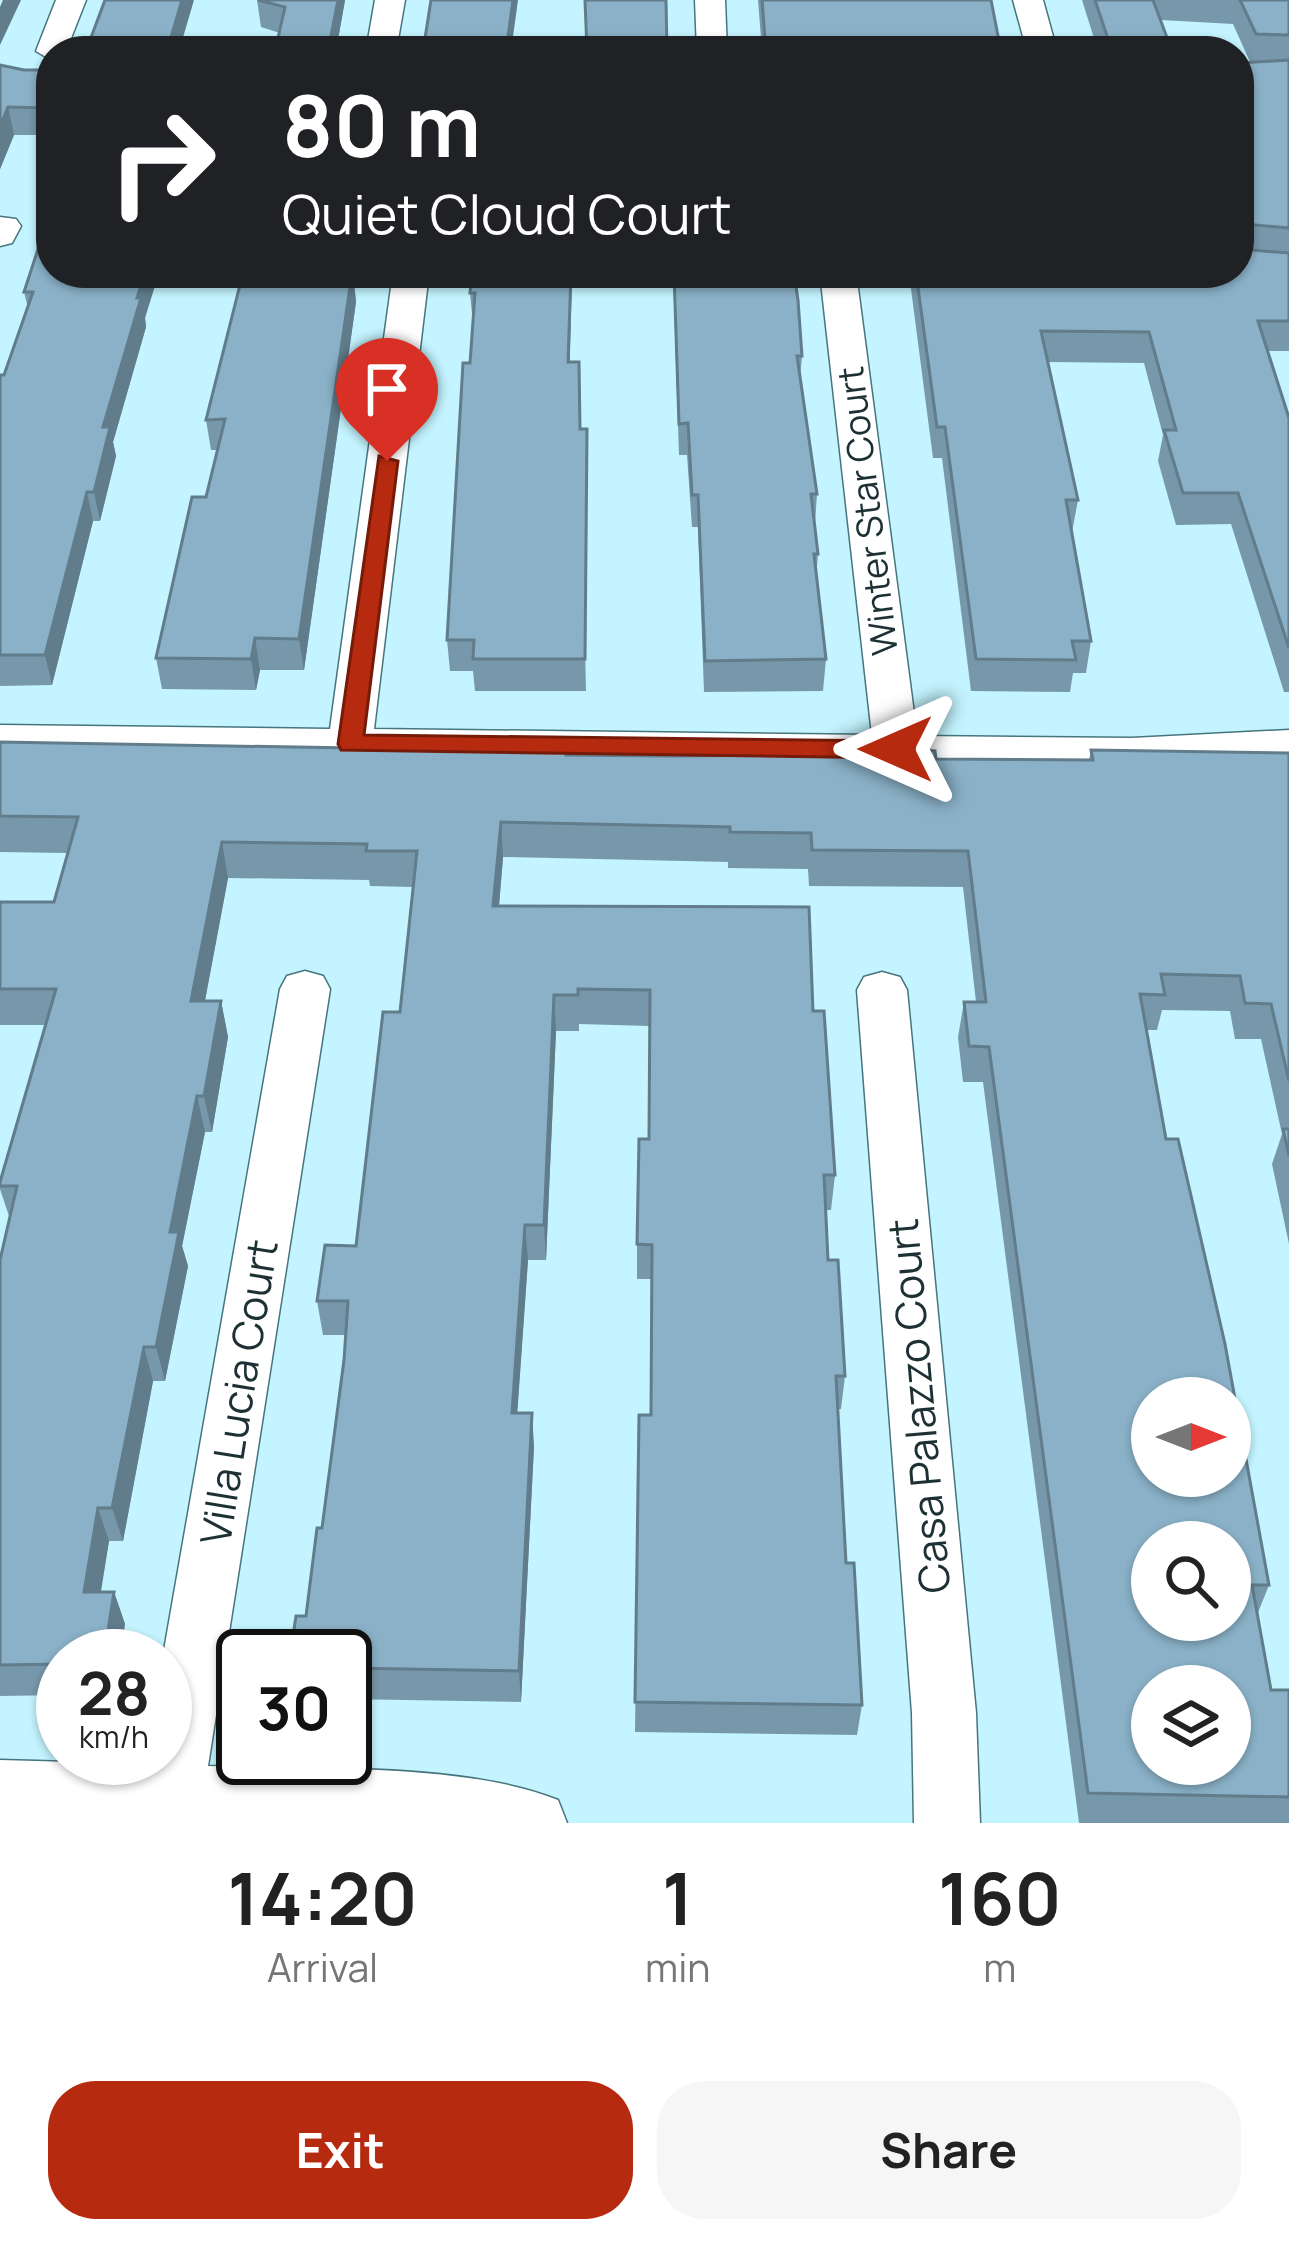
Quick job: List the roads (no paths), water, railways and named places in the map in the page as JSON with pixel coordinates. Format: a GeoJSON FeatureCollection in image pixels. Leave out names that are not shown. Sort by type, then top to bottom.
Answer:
{"type":"FeatureCollection","features":[{"type":"Feature","properties":{"kind":"street"},"geometry":{"type":"LineString","coordinates":[[59,36],[71,0]]}},
{"type":"Feature","properties":{"kind":"street"},"geometry":{"type":"LineString","coordinates":[[384,36],[390,0]]}},
{"type":"Feature","properties":{"kind":"street"},"geometry":{"type":"LineString","coordinates":[[710,0],[711,36]]}},
{"type":"Feature","properties":{"kind":"street"},"geometry":{"type":"LineString","coordinates":[[1028,0],[1038,36]]}},
{"type":"Feature","properties":{"kind":"street"},"geometry":{"type":"LineString","coordinates":[[350,744],[409,288]]}},
{"type":"Feature","properties":{"kind":"street","name":"Winter Star Court"},"geometry":{"type":"LineString","coordinates":[[840,288],[896,749]]}},
{"type":"Feature","properties":{"kind":"street"},"geometry":{"type":"LineString","coordinates":[[0,740],[1132,753],[1289,745]]}},
{"type":"Feature","properties":{"kind":"street","name":"Villa Lucia Court"},"geometry":{"type":"LineString","coordinates":[[171,1796],[305,988]]}},
{"type":"Feature","properties":{"kind":"street","name":"Casa Palazzo Court"},"geometry":{"type":"LineString","coordinates":[[882,990],[944,1713],[947,1823]]}},
{"type":"Feature","properties":{"kind":"street"},"geometry":{"type":"LineString","coordinates":[[0,1793],[396,1804],[534,1823]]}}]}
